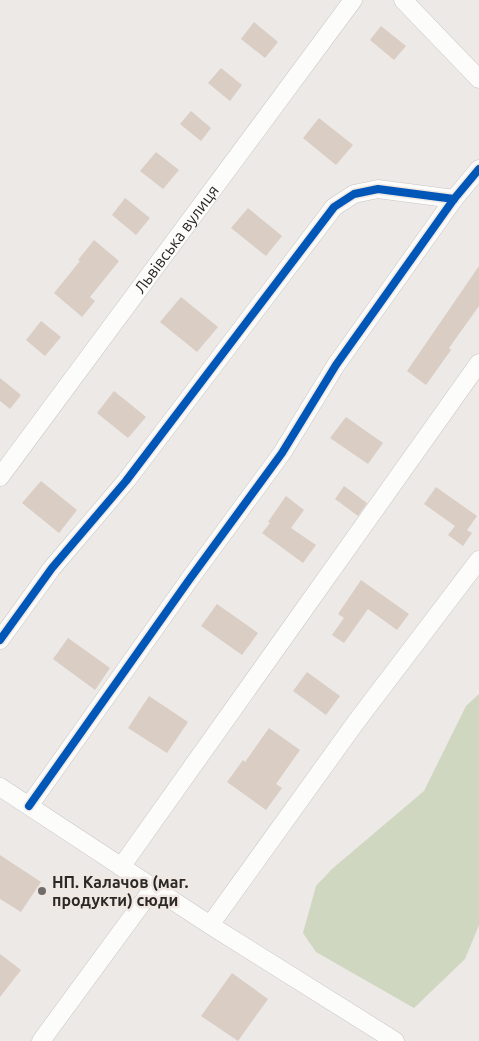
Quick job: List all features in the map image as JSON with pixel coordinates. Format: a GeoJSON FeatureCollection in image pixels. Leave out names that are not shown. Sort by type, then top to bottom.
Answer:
{"type":"FeatureCollection","features":[{"type":"Feature","properties":{"kind":"street","name":"Львівська вулиця"},"geometry":{"type":"LineString","coordinates":[[0,477],[353,0]]}},
{"type":"Feature","properties":{"kind":"street"},"geometry":{"type":"LineString","coordinates":[[402,0],[479,79]]}},
{"type":"Feature","properties":{"kind":"street"},"geometry":{"type":"LineString","coordinates":[[29,806],[189,580],[282,453],[336,365],[454,199],[479,169]]}},
{"type":"Feature","properties":{"kind":"street"},"geometry":{"type":"LineString","coordinates":[[0,640],[52,568],[126,481],[334,207],[354,194],[378,188],[454,199]]}},
{"type":"Feature","properties":{"kind":"street"},"geometry":{"type":"LineString","coordinates":[[121,867],[479,363]]}},
{"type":"Feature","properties":{"kind":"street"},"geometry":{"type":"LineString","coordinates":[[210,925],[356,722],[479,560]]}},
{"type":"Feature","properties":{"kind":"street"},"geometry":{"type":"LineString","coordinates":[[0,787],[210,925],[395,1041]]}},
{"type":"Feature","properties":{"kind":"street"},"geometry":{"type":"LineString","coordinates":[[41,1041],[154,887]]}},
{"type":"Feature","properties":{"kind":"green space"},"geometry":{"type":"Polygon","coordinates":[[[479,694],[479,925],[465,959],[414,1008],[316,952],[303,933],[316,886],[332,869],[424,791],[466,706],[479,694]]]}},
{"type":"Feature","properties":{"kind":"building"},"geometry":{"type":"Polygon","coordinates":[[[254,22],[278,42],[265,58],[241,39],[254,22]]]}},
{"type":"Feature","properties":{"kind":"building"},"geometry":{"type":"Polygon","coordinates":[[[381,26],[406,46],[394,60],[370,40],[381,26]]]}},
{"type":"Feature","properties":{"kind":"building"},"geometry":{"type":"Polygon","coordinates":[[[221,68],[242,85],[230,101],[208,83],[221,68]]]}},
{"type":"Feature","properties":{"kind":"building"},"geometry":{"type":"Polygon","coordinates":[[[191,111],[211,128],[201,141],[180,124],[191,111]]]}},
{"type":"Feature","properties":{"kind":"building"},"geometry":{"type":"Polygon","coordinates":[[[319,118],[353,145],[336,165],[303,138],[319,118]]]}},
{"type":"Feature","properties":{"kind":"building"},"geometry":{"type":"Polygon","coordinates":[[[156,152],[179,170],[163,189],[140,171],[156,152]]]}},
{"type":"Feature","properties":{"kind":"building"},"geometry":{"type":"Polygon","coordinates":[[[125,198],[150,218],[136,235],[112,215],[125,198]]]}},
{"type":"Feature","properties":{"kind":"building"},"geometry":{"type":"Polygon","coordinates":[[[248,208],[282,236],[266,256],[231,228],[248,208]]]}},
{"type":"Feature","properties":{"kind":"building"},"geometry":{"type":"Polygon","coordinates":[[[94,240],[119,261],[90,297],[95,301],[82,317],[54,293],[94,240]]]}},
{"type":"Feature","properties":{"kind":"building"},"geometry":{"type":"Polygon","coordinates":[[[479,266],[479,306],[449,348],[451,350],[426,385],[407,371],[479,266]]]}},
{"type":"Feature","properties":{"kind":"building"},"geometry":{"type":"Polygon","coordinates":[[[181,297],[218,327],[197,352],[160,322],[181,297]]]}},
{"type":"Feature","properties":{"kind":"building"},"geometry":{"type":"Polygon","coordinates":[[[41,321],[61,337],[45,356],[26,340],[41,321]]]}},
{"type":"Feature","properties":{"kind":"building"},"geometry":{"type":"Polygon","coordinates":[[[0,378],[21,395],[10,409],[0,401],[0,378]]]}},
{"type":"Feature","properties":{"kind":"building"},"geometry":{"type":"Polygon","coordinates":[[[114,391],[146,417],[128,438],[97,413],[114,391]]]}},
{"type":"Feature","properties":{"kind":"building"},"geometry":{"type":"Polygon","coordinates":[[[346,417],[383,443],[368,464],[330,438],[346,417]]]}},
{"type":"Feature","properties":{"kind":"building"},"geometry":{"type":"Polygon","coordinates":[[[41,481],[77,510],[59,533],[22,503],[41,481]]]}},
{"type":"Feature","properties":{"kind":"building"},"geometry":{"type":"Polygon","coordinates":[[[344,486],[367,503],[358,516],[335,499],[344,486]]]}},
{"type":"Feature","properties":{"kind":"building"},"geometry":{"type":"Polygon","coordinates":[[[436,487],[477,516],[467,530],[472,533],[463,546],[448,535],[455,526],[424,504],[436,487]]]}},
{"type":"Feature","properties":{"kind":"building"},"geometry":{"type":"Polygon","coordinates":[[[286,496],[304,510],[291,528],[316,545],[303,563],[262,533],[286,496]]]}},
{"type":"Feature","properties":{"kind":"building"},"geometry":{"type":"Polygon","coordinates":[[[361,580],[409,614],[397,630],[368,609],[344,643],[332,635],[344,618],[338,614],[361,580]]]}},
{"type":"Feature","properties":{"kind":"building"},"geometry":{"type":"Polygon","coordinates":[[[217,604],[258,633],[242,655],[201,626],[217,604]]]}},
{"type":"Feature","properties":{"kind":"building"},"geometry":{"type":"Polygon","coordinates":[[[68,638],[110,668],[95,690],[53,659],[68,638]]]}},
{"type":"Feature","properties":{"kind":"building"},"geometry":{"type":"Polygon","coordinates":[[[307,672],[340,696],[326,715],[293,691],[307,672]]]}},
{"type":"Feature","properties":{"kind":"building"},"geometry":{"type":"Polygon","coordinates":[[[149,696],[188,722],[167,753],[128,728],[149,696]]]}},
{"type":"Feature","properties":{"kind":"building"},"geometry":{"type":"Polygon","coordinates":[[[269,728],[300,750],[276,784],[282,788],[266,810],[227,782],[243,760],[245,762],[269,728]]]}},
{"type":"Feature","properties":{"kind":"building"},"geometry":{"type":"Polygon","coordinates":[[[0,855],[41,882],[21,912],[0,899],[0,855]]]}},
{"type":"Feature","properties":{"kind":"building"},"geometry":{"type":"Polygon","coordinates":[[[0,954],[21,970],[0,997],[0,954]]]}},
{"type":"Feature","properties":{"kind":"building"},"geometry":{"type":"Polygon","coordinates":[[[232,973],[268,999],[238,1041],[201,1016],[232,973]]]}},
{"type":"Feature","properties":{"kind":"cycle path"},"geometry":{"type":"LineString","coordinates":[[29,806],[189,580],[282,453],[336,365],[454,199],[479,169]]}},
{"type":"Feature","properties":{"kind":"cycle path"},"geometry":{"type":"LineString","coordinates":[[0,640],[52,568],[126,481],[334,207],[354,194],[378,189],[454,199]]}},
{"type":"Feature","properties":{"kind":"place","name":"НП. Калачов (маг. продукти) сюди"},"geometry":{"type":"Point","coordinates":[42,891]}}]}
